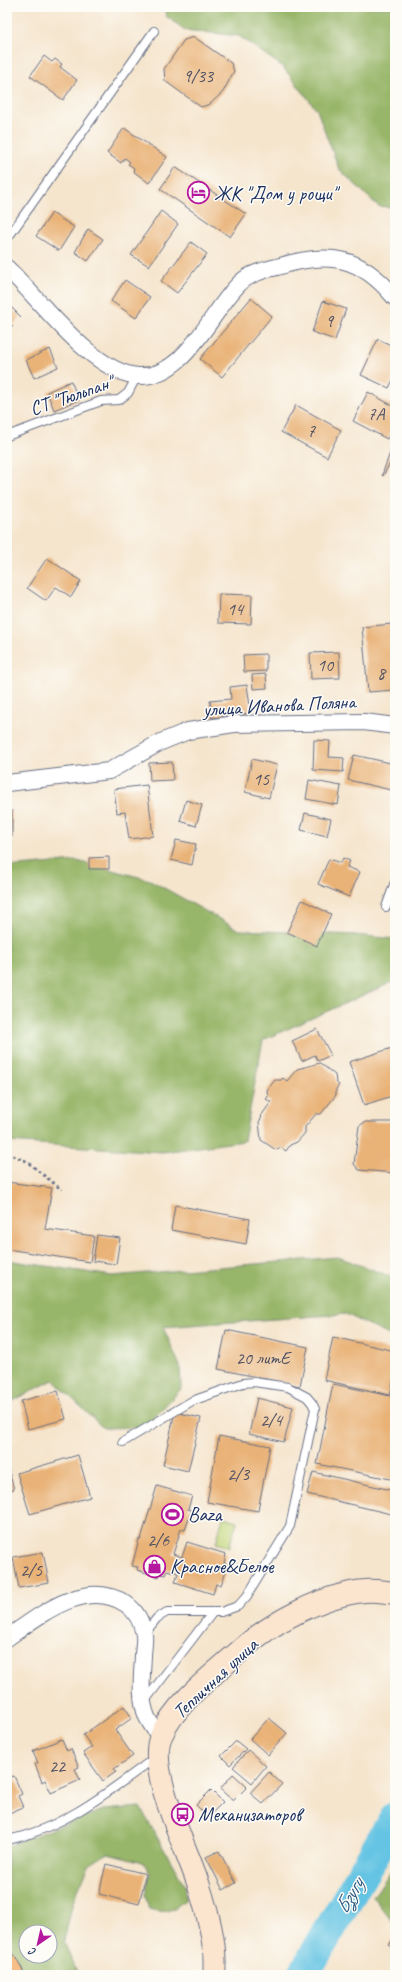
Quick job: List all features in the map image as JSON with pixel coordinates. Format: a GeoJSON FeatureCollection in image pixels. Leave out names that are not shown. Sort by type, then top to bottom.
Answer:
{"type":"FeatureCollection","features":[{"type":"Feature","properties":{"kind":"highway"},"geometry":{"type":"LineString","coordinates":[[7,1964],[12,1975]]}},
{"type":"Feature","properties":{"kind":"street"},"geometry":{"type":"LineString","coordinates":[[7,268],[82,347],[99,360],[119,370],[137,376],[157,375],[177,361],[198,339],[242,281],[256,273],[297,260],[334,258],[351,263],[375,277],[395,298]]}},
{"type":"Feature","properties":{"kind":"street","name":"улица Иванова Поляна"},"geometry":{"type":"LineString","coordinates":[[7,783],[108,771],[160,742],[188,731],[234,724],[364,722],[395,726]]}},
{"type":"Feature","properties":{"kind":"street","name":"Тепличная улица"},"geometry":{"type":"LineString","coordinates":[[159,1746],[169,1720],[181,1707],[243,1648],[302,1609],[333,1596],[365,1591],[395,1593]]}},
{"type":"Feature","properties":{"kind":"street"},"geometry":{"type":"LineString","coordinates":[[7,1638],[52,1608],[81,1597],[99,1595],[113,1598],[134,1611],[140,1620],[144,1635],[143,1705],[159,1746],[162,1785],[199,1885],[212,1931],[214,1975]]}},
{"type":"Feature","properties":{"kind":"lane"},"geometry":{"type":"LineString","coordinates":[[7,239],[154,31]]}},
{"type":"Feature","properties":{"kind":"lane","name":"СТ \"Тюльпан\""},"geometry":{"type":"LineString","coordinates":[[7,436],[101,401],[119,400],[128,393],[137,376]]}},
{"type":"Feature","properties":{"kind":"lane"},"geometry":{"type":"LineString","coordinates":[[386,907],[395,882]]}},
{"type":"Feature","properties":{"kind":"lane"},"geometry":{"type":"LineString","coordinates":[[123,1442],[192,1401],[243,1383],[254,1382],[288,1387],[307,1396],[312,1403],[314,1414],[290,1526],[247,1596],[238,1606],[231,1610],[213,1612],[167,1612],[157,1618],[144,1635]]}},
{"type":"Feature","properties":{"kind":"lane"},"geometry":{"type":"LineString","coordinates":[[143,1705],[213,1612]]}},
{"type":"Feature","properties":{"kind":"lane"},"geometry":{"type":"LineString","coordinates":[[7,1840],[50,1825],[99,1799],[159,1746]]}},
{"type":"Feature","properties":{"kind":"path"},"geometry":{"type":"LineString","coordinates":[[7,1153],[26,1161],[62,1190]]}},
{"type":"Feature","properties":{"kind":"green space"},"geometry":{"type":"Polygon","coordinates":[[[165,7],[395,7],[395,208],[378,206],[339,169],[317,110],[283,67],[239,36],[185,30],[167,17],[165,7]]]}},
{"type":"Feature","properties":{"kind":"green space"},"geometry":{"type":"Polygon","coordinates":[[[77,861],[150,880],[239,930],[355,935],[395,939],[395,981],[263,1040],[244,1141],[163,1152],[7,1142],[7,867],[77,861]]]}},
{"type":"Feature","properties":{"kind":"green space"},"geometry":{"type":"Polygon","coordinates":[[[338,1257],[395,1278],[395,1338],[346,1314],[163,1327],[180,1366],[181,1389],[145,1427],[103,1428],[53,1380],[7,1404],[7,1260],[112,1276],[338,1257]]]}},
{"type":"Feature","properties":{"kind":"green space"},"geometry":{"type":"Polygon","coordinates":[[[223,1517],[237,1521],[229,1547],[216,1543],[223,1517]]]}},
{"type":"Feature","properties":{"kind":"green space"},"geometry":{"type":"Polygon","coordinates":[[[140,1807],[186,1888],[185,1900],[176,1907],[165,1911],[149,1909],[145,1894],[150,1873],[143,1862],[108,1853],[89,1865],[73,1902],[64,1941],[78,1975],[7,1975],[7,1846],[103,1810],[140,1807]]]}},
{"type":"Feature","properties":{"kind":"green space"},"geometry":{"type":"Polygon","coordinates":[[[395,1865],[395,1925],[373,1897],[395,1865]]]}},
{"type":"Feature","properties":{"kind":"building"},"geometry":{"type":"Polygon","coordinates":[[[194,37],[231,63],[234,71],[223,92],[210,104],[201,107],[165,81],[164,69],[184,40],[194,37]]]}},
{"type":"Feature","properties":{"kind":"building"},"geometry":{"type":"Polygon","coordinates":[[[44,56],[52,62],[55,59],[62,64],[60,67],[77,80],[63,100],[30,76],[44,56]]]}},
{"type":"Feature","properties":{"kind":"building"},"geometry":{"type":"Polygon","coordinates":[[[124,128],[167,157],[149,183],[133,171],[134,168],[128,164],[130,162],[125,158],[121,163],[107,153],[124,128]]]}},
{"type":"Feature","properties":{"kind":"building"},"geometry":{"type":"Polygon","coordinates":[[[175,167],[246,214],[230,237],[160,189],[175,167]]]}},
{"type":"Feature","properties":{"kind":"building"},"geometry":{"type":"Polygon","coordinates":[[[161,211],[178,224],[149,266],[131,255],[161,211]]]}},
{"type":"Feature","properties":{"kind":"building"},"geometry":{"type":"Polygon","coordinates":[[[52,213],[74,227],[59,251],[36,236],[52,213]]]}},
{"type":"Feature","properties":{"kind":"building"},"geometry":{"type":"Polygon","coordinates":[[[88,229],[103,239],[88,261],[75,252],[88,229]]]}},
{"type":"Feature","properties":{"kind":"building"},"geometry":{"type":"Polygon","coordinates":[[[191,242],[207,254],[177,293],[161,281],[191,242]]]}},
{"type":"Feature","properties":{"kind":"building"},"geometry":{"type":"Polygon","coordinates":[[[125,280],[150,297],[136,318],[111,301],[125,280]]]}},
{"type":"Feature","properties":{"kind":"building"},"geometry":{"type":"Polygon","coordinates":[[[251,298],[272,316],[222,377],[200,359],[251,298]]]}},
{"type":"Feature","properties":{"kind":"building"},"geometry":{"type":"Polygon","coordinates":[[[323,301],[346,309],[335,340],[312,332],[323,301]]]}},
{"type":"Feature","properties":{"kind":"building"},"geometry":{"type":"Polygon","coordinates":[[[7,303],[21,317],[7,331],[7,303]]]}},
{"type":"Feature","properties":{"kind":"building"},"geometry":{"type":"Polygon","coordinates":[[[378,339],[395,347],[395,376],[389,388],[361,375],[378,339]]]}},
{"type":"Feature","properties":{"kind":"building"},"geometry":{"type":"Polygon","coordinates":[[[50,349],[58,367],[34,378],[26,360],[50,349]]]}},
{"type":"Feature","properties":{"kind":"building"},"geometry":{"type":"Polygon","coordinates":[[[71,381],[79,400],[54,410],[47,392],[71,381]]]}},
{"type":"Feature","properties":{"kind":"building"},"geometry":{"type":"Polygon","coordinates":[[[368,392],[395,407],[395,424],[387,439],[353,421],[368,392]]]}},
{"type":"Feature","properties":{"kind":"building"},"geometry":{"type":"Polygon","coordinates":[[[296,405],[341,430],[327,457],[281,432],[296,405]]]}},
{"type":"Feature","properties":{"kind":"building"},"geometry":{"type":"Polygon","coordinates":[[[395,439],[395,454],[383,476],[382,475],[395,439]]]}},
{"type":"Feature","properties":{"kind":"building"},"geometry":{"type":"Polygon","coordinates":[[[47,558],[81,581],[71,597],[56,587],[46,601],[27,588],[47,558]]]}},
{"type":"Feature","properties":{"kind":"building"},"geometry":{"type":"Polygon","coordinates":[[[219,594],[252,595],[251,624],[218,623],[219,594]]]}},
{"type":"Feature","properties":{"kind":"building"},"geometry":{"type":"Polygon","coordinates":[[[392,624],[395,655],[395,690],[368,692],[362,627],[392,624]]]}},
{"type":"Feature","properties":{"kind":"building"},"geometry":{"type":"Polygon","coordinates":[[[339,652],[340,678],[311,679],[310,653],[339,652]]]}},
{"type":"Feature","properties":{"kind":"building"},"geometry":{"type":"Polygon","coordinates":[[[266,654],[266,671],[244,672],[243,655],[266,654]]]}},
{"type":"Feature","properties":{"kind":"building"},"geometry":{"type":"Polygon","coordinates":[[[266,674],[267,688],[253,689],[252,675],[266,674]]]}},
{"type":"Feature","properties":{"kind":"building"},"geometry":{"type":"Polygon","coordinates":[[[247,685],[251,713],[212,718],[210,701],[231,699],[230,687],[247,685]]]}},
{"type":"Feature","properties":{"kind":"building"},"geometry":{"type":"Polygon","coordinates":[[[314,740],[330,741],[329,757],[344,758],[343,772],[313,770],[314,740]]]}},
{"type":"Feature","properties":{"kind":"building"},"geometry":{"type":"Polygon","coordinates":[[[354,755],[395,764],[395,791],[348,780],[354,755]]]}},
{"type":"Feature","properties":{"kind":"building"},"geometry":{"type":"Polygon","coordinates":[[[252,759],[277,765],[269,798],[245,792],[252,759]]]}},
{"type":"Feature","properties":{"kind":"building"},"geometry":{"type":"Polygon","coordinates":[[[172,762],[173,780],[150,781],[149,763],[172,762]]]}},
{"type":"Feature","properties":{"kind":"building"},"geometry":{"type":"Polygon","coordinates":[[[309,780],[341,786],[338,805],[306,799],[309,780]]]}},
{"type":"Feature","properties":{"kind":"building"},"geometry":{"type":"Polygon","coordinates":[[[147,785],[153,836],[129,839],[125,812],[117,813],[114,789],[147,785]]]}},
{"type":"Feature","properties":{"kind":"building"},"geometry":{"type":"Polygon","coordinates":[[[186,800],[202,805],[196,826],[180,821],[186,800]]]}},
{"type":"Feature","properties":{"kind":"building"},"geometry":{"type":"Polygon","coordinates":[[[7,811],[12,811],[12,836],[7,836],[7,811]]]}},
{"type":"Feature","properties":{"kind":"building"},"geometry":{"type":"Polygon","coordinates":[[[305,813],[331,819],[327,836],[301,830],[305,813]]]}},
{"type":"Feature","properties":{"kind":"building"},"geometry":{"type":"Polygon","coordinates":[[[176,840],[196,844],[192,865],[171,860],[176,840]]]}},
{"type":"Feature","properties":{"kind":"building"},"geometry":{"type":"Polygon","coordinates":[[[109,857],[109,869],[89,869],[89,858],[109,857]]]}},
{"type":"Feature","properties":{"kind":"building"},"geometry":{"type":"Polygon","coordinates":[[[343,858],[350,861],[347,867],[360,872],[349,897],[318,884],[329,859],[340,863],[343,858]]]}},
{"type":"Feature","properties":{"kind":"building"},"geometry":{"type":"Polygon","coordinates":[[[302,900],[331,914],[317,946],[287,932],[302,900]]]}},
{"type":"Feature","properties":{"kind":"building"},"geometry":{"type":"Polygon","coordinates":[[[317,1029],[331,1055],[318,1061],[315,1055],[302,1061],[292,1041],[317,1029]]]}},
{"type":"Feature","properties":{"kind":"building"},"geometry":{"type":"Polygon","coordinates":[[[395,1047],[395,1095],[364,1105],[349,1062],[395,1047]]]}},
{"type":"Feature","properties":{"kind":"building"},"geometry":{"type":"Polygon","coordinates":[[[320,1063],[335,1075],[336,1082],[339,1085],[336,1089],[336,1095],[321,1114],[316,1114],[305,1127],[305,1133],[297,1142],[290,1145],[286,1151],[282,1148],[276,1150],[261,1140],[259,1122],[262,1117],[261,1116],[271,1102],[266,1099],[268,1097],[267,1090],[275,1080],[281,1080],[283,1078],[287,1081],[297,1069],[320,1063]]]}},
{"type":"Feature","properties":{"kind":"building"},"geometry":{"type":"Polygon","coordinates":[[[365,1122],[395,1122],[395,1173],[359,1170],[354,1164],[359,1126],[365,1122]]]}},
{"type":"Feature","properties":{"kind":"building"},"geometry":{"type":"Polygon","coordinates":[[[7,1182],[52,1188],[45,1229],[94,1236],[90,1262],[7,1249],[7,1182]]]}},
{"type":"Feature","properties":{"kind":"building"},"geometry":{"type":"Polygon","coordinates":[[[175,1205],[250,1219],[246,1244],[171,1230],[175,1205]]]}},
{"type":"Feature","properties":{"kind":"building"},"geometry":{"type":"Polygon","coordinates":[[[97,1235],[120,1238],[116,1264],[93,1261],[97,1235]]]}},
{"type":"Feature","properties":{"kind":"building"},"geometry":{"type":"Polygon","coordinates":[[[226,1330],[308,1347],[300,1386],[218,1369],[226,1330]]]}},
{"type":"Feature","properties":{"kind":"building"},"geometry":{"type":"Polygon","coordinates":[[[333,1337],[395,1351],[395,1372],[390,1395],[324,1380],[333,1337]]]}},
{"type":"Feature","properties":{"kind":"building"},"geometry":{"type":"Polygon","coordinates":[[[333,1384],[395,1397],[395,1480],[317,1464],[333,1384]]]}},
{"type":"Feature","properties":{"kind":"building"},"geometry":{"type":"Polygon","coordinates":[[[58,1391],[66,1419],[28,1429],[21,1401],[58,1391]]]}},
{"type":"Feature","properties":{"kind":"building"},"geometry":{"type":"Polygon","coordinates":[[[257,1398],[293,1407],[284,1442],[249,1434],[257,1398]]]}},
{"type":"Feature","properties":{"kind":"building"},"geometry":{"type":"Polygon","coordinates":[[[175,1412],[201,1418],[188,1471],[163,1465],[175,1412]]]}},
{"type":"Feature","properties":{"kind":"building"},"geometry":{"type":"Polygon","coordinates":[[[219,1436],[270,1446],[258,1511],[207,1502],[219,1436]]]}},
{"type":"Feature","properties":{"kind":"building"},"geometry":{"type":"Polygon","coordinates":[[[78,1455],[90,1497],[30,1514],[17,1473],[78,1455]]]}},
{"type":"Feature","properties":{"kind":"building"},"geometry":{"type":"Polygon","coordinates":[[[7,1465],[14,1489],[7,1491],[7,1465]]]}},
{"type":"Feature","properties":{"kind":"building"},"geometry":{"type":"Polygon","coordinates":[[[313,1472],[395,1491],[395,1515],[307,1494],[313,1472]]]}},
{"type":"Feature","properties":{"kind":"building"},"geometry":{"type":"Polygon","coordinates":[[[157,1486],[192,1496],[188,1509],[192,1510],[185,1530],[181,1529],[173,1554],[182,1557],[187,1542],[226,1554],[224,1563],[228,1565],[221,1585],[216,1584],[213,1594],[175,1582],[178,1573],[167,1570],[165,1575],[160,1574],[159,1577],[137,1570],[138,1567],[132,1566],[139,1539],[141,1539],[157,1486]]]}},
{"type":"Feature","properties":{"kind":"building"},"geometry":{"type":"Polygon","coordinates":[[[43,1552],[49,1583],[19,1588],[13,1557],[43,1552]]]}},
{"type":"Feature","properties":{"kind":"building"},"geometry":{"type":"Polygon","coordinates":[[[124,1706],[132,1718],[115,1730],[133,1756],[114,1769],[116,1772],[103,1781],[83,1753],[92,1747],[83,1735],[124,1706]]]}},
{"type":"Feature","properties":{"kind":"building"},"geometry":{"type":"Polygon","coordinates":[[[269,1718],[287,1733],[268,1755],[250,1739],[269,1718]]]}},
{"type":"Feature","properties":{"kind":"building"},"geometry":{"type":"Polygon","coordinates":[[[62,1739],[67,1751],[71,1749],[79,1767],[75,1769],[80,1780],[51,1793],[45,1780],[42,1782],[35,1764],[38,1763],[33,1751],[62,1739]]]}},
{"type":"Feature","properties":{"kind":"building"},"geometry":{"type":"Polygon","coordinates":[[[236,1741],[246,1749],[230,1765],[221,1756],[236,1741]]]}},
{"type":"Feature","properties":{"kind":"building"},"geometry":{"type":"Polygon","coordinates":[[[248,1750],[266,1766],[252,1783],[233,1767],[248,1750]]]}},
{"type":"Feature","properties":{"kind":"building"},"geometry":{"type":"Polygon","coordinates":[[[7,1770],[10,1777],[14,1776],[22,1794],[18,1796],[23,1807],[7,1814],[7,1770]]]}},
{"type":"Feature","properties":{"kind":"building"},"geometry":{"type":"Polygon","coordinates":[[[269,1772],[282,1784],[263,1804],[250,1793],[269,1772]]]}},
{"type":"Feature","properties":{"kind":"building"},"geometry":{"type":"Polygon","coordinates":[[[233,1774],[247,1787],[233,1801],[220,1789],[233,1774]]]}},
{"type":"Feature","properties":{"kind":"building"},"geometry":{"type":"Polygon","coordinates":[[[211,1790],[223,1802],[208,1817],[196,1805],[211,1790]]]}},
{"type":"Feature","properties":{"kind":"building"},"geometry":{"type":"Polygon","coordinates":[[[219,1851],[236,1883],[223,1890],[206,1857],[219,1851]]]}},
{"type":"Feature","properties":{"kind":"building"},"geometry":{"type":"Polygon","coordinates":[[[106,1864],[146,1874],[139,1904],[99,1894],[106,1864]]]}},
{"type":"Feature","properties":{"kind":"building"},"geometry":{"type":"Polygon","coordinates":[[[395,1936],[395,1949],[389,1945],[395,1936]]]}},
{"type":"Feature","properties":{"kind":"waterway","name":"Бзугу"},"geometry":{"type":"LineString","coordinates":[[303,1975],[395,1818]]}},
{"type":"Feature","properties":{"kind":"place","name":"ЖК \"Дом у рощи\""},"geometry":{"type":"Point","coordinates":[198,193]}},
{"type":"Feature","properties":{"kind":"place","name":"Baza"},"geometry":{"type":"Point","coordinates":[173,1514]}},
{"type":"Feature","properties":{"kind":"place","name":"Красное&Белое"},"geometry":{"type":"Point","coordinates":[154,1566]}},
{"type":"Feature","properties":{"kind":"place","name":"Механизаторов"},"geometry":{"type":"Point","coordinates":[183,1814]}}]}
